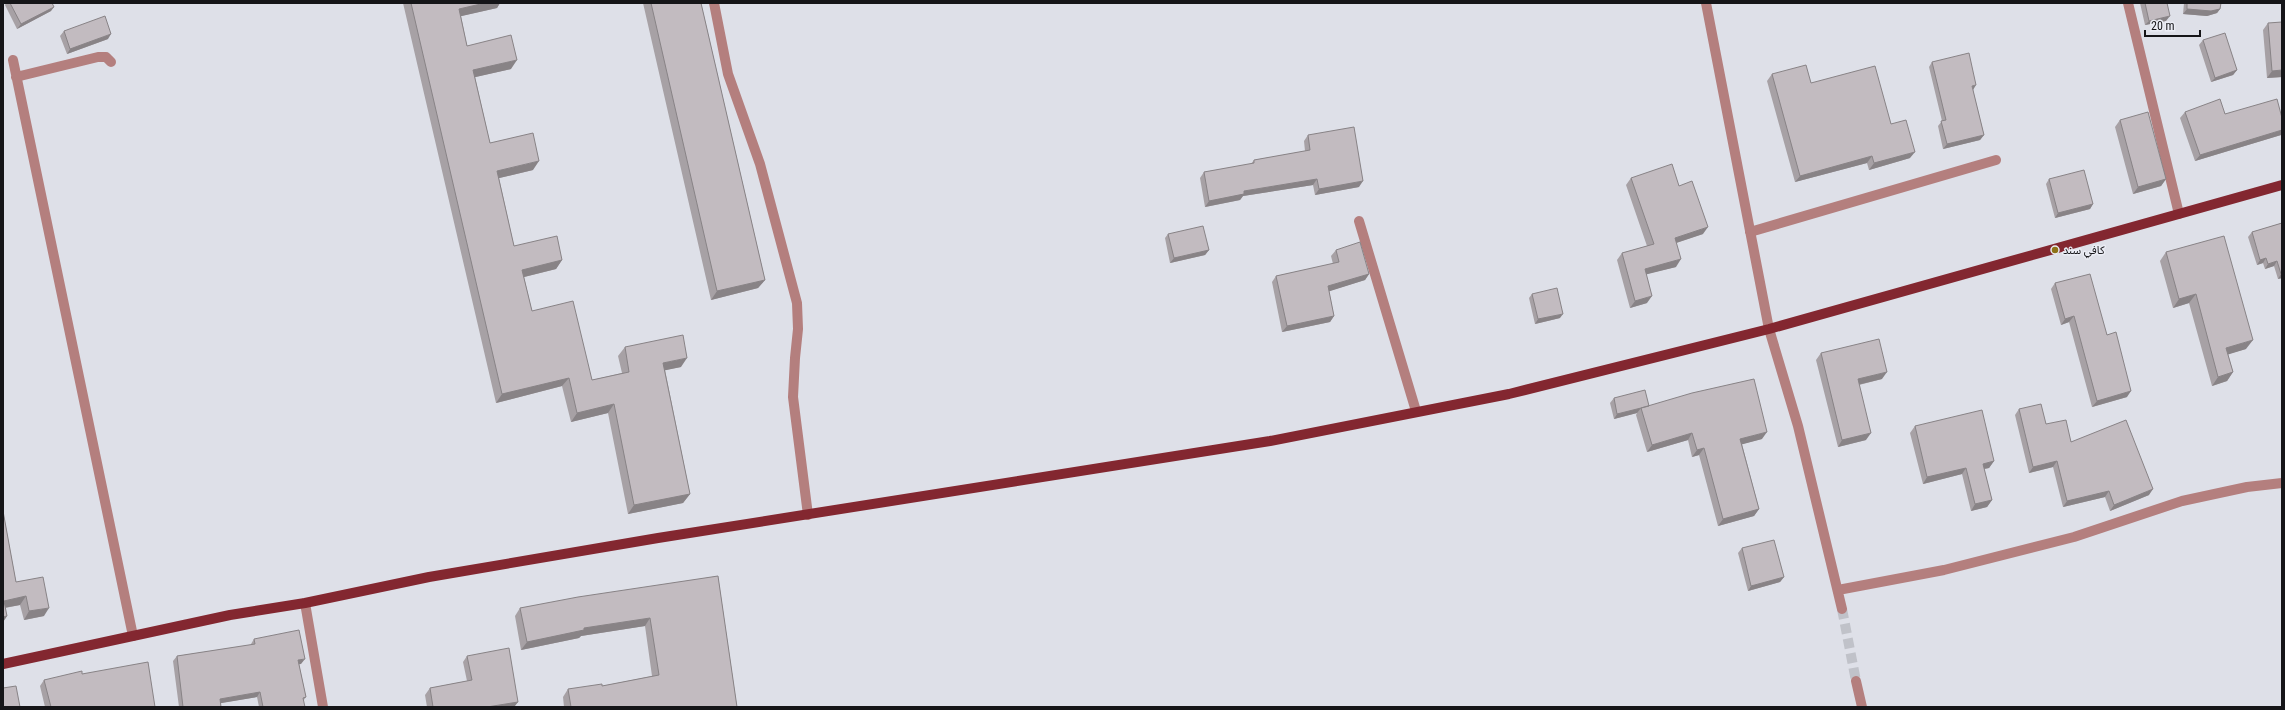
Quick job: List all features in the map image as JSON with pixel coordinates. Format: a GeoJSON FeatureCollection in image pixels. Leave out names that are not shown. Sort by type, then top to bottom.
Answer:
{"type":"FeatureCollection","features":[{"type":"Feature","properties":{"kind":"main road"},"geometry":{"type":"LineString","coordinates":[[3,664],[230,615],[305,603],[429,577],[1052,474],[1270,441],[1382,420],[1416,411],[1509,394],[1769,329],[2282,185]]}},
{"type":"Feature","properties":{"kind":"street"},"geometry":{"type":"LineString","coordinates":[[714,3],[728,74],[760,164],[797,303],[798,329],[794,358],[793,397],[808,515]]}},
{"type":"Feature","properties":{"kind":"street"},"geometry":{"type":"LineString","coordinates":[[1706,3],[1769,329],[1798,426],[1842,609]]}},
{"type":"Feature","properties":{"kind":"street"},"geometry":{"type":"LineString","coordinates":[[2128,3],[2179,214]]}},
{"type":"Feature","properties":{"kind":"street"},"geometry":{"type":"LineString","coordinates":[[16,77],[98,57],[106,57],[111,62]]}},
{"type":"Feature","properties":{"kind":"street"},"geometry":{"type":"LineString","coordinates":[[13,60],[133,636]]}},
{"type":"Feature","properties":{"kind":"street"},"geometry":{"type":"LineString","coordinates":[[1750,232],[1996,160]]}},
{"type":"Feature","properties":{"kind":"street"},"geometry":{"type":"LineString","coordinates":[[1359,221],[1416,411]]}},
{"type":"Feature","properties":{"kind":"street"},"geometry":{"type":"LineString","coordinates":[[1838,590],[1937,571],[2074,537],[2182,501],[2247,488],[2282,483]]}},
{"type":"Feature","properties":{"kind":"street"},"geometry":{"type":"LineString","coordinates":[[305,603],[323,707]]}},
{"type":"Feature","properties":{"kind":"street"},"geometry":{"type":"LineString","coordinates":[[1856,681],[1862,707]]}},
{"type":"Feature","properties":{"kind":"building"},"geometry":{"type":"Polygon","coordinates":[[[10,3],[52,3],[54,7],[21,24],[10,3]]]}},
{"type":"Feature","properties":{"kind":"building"},"geometry":{"type":"Polygon","coordinates":[[[411,3],[485,3],[459,9],[467,46],[511,35],[517,60],[473,70],[490,143],[533,133],[539,161],[497,171],[514,246],[557,236],[562,260],[522,270],[532,311],[573,301],[592,380],[629,372],[625,347],[683,335],[687,358],[663,363],[690,494],[634,505],[614,404],[577,413],[569,378],[502,394],[411,3]]]}},
{"type":"Feature","properties":{"kind":"building"},"geometry":{"type":"Polygon","coordinates":[[[651,3],[701,3],[765,280],[717,291],[651,3]]]}},
{"type":"Feature","properties":{"kind":"building"},"geometry":{"type":"Polygon","coordinates":[[[2145,3],[2167,3],[2170,16],[2149,21],[2145,3]]]}},
{"type":"Feature","properties":{"kind":"building"},"geometry":{"type":"Polygon","coordinates":[[[2187,3],[2221,3],[2220,9],[2211,11],[2187,9],[2187,3]]]}},
{"type":"Feature","properties":{"kind":"building"},"geometry":{"type":"Polygon","coordinates":[[[105,16],[111,34],[70,49],[64,31],[105,16]]]}},
{"type":"Feature","properties":{"kind":"building"},"geometry":{"type":"Polygon","coordinates":[[[2282,22],[2282,70],[2272,71],[2268,23],[2282,22]]]}},
{"type":"Feature","properties":{"kind":"building"},"geometry":{"type":"Polygon","coordinates":[[[2225,33],[2237,70],[2215,78],[2203,40],[2225,33]]]}},
{"type":"Feature","properties":{"kind":"building"},"geometry":{"type":"Polygon","coordinates":[[[1969,53],[1976,85],[1972,86],[1984,135],[1947,144],[1941,121],[1946,120],[1932,62],[1969,53]]]}},
{"type":"Feature","properties":{"kind":"building"},"geometry":{"type":"Polygon","coordinates":[[[1806,65],[1811,83],[1875,66],[1891,124],[1906,120],[1915,152],[1874,163],[1872,156],[1800,176],[1772,74],[1806,65]]]}},
{"type":"Feature","properties":{"kind":"building"},"geometry":{"type":"Polygon","coordinates":[[[2220,99],[2225,114],[2277,99],[2282,118],[2282,130],[2200,155],[2185,112],[2220,99]]]}},
{"type":"Feature","properties":{"kind":"building"},"geometry":{"type":"Polygon","coordinates":[[[2148,112],[2166,179],[2138,187],[2120,120],[2148,112]]]}},
{"type":"Feature","properties":{"kind":"building"},"geometry":{"type":"Polygon","coordinates":[[[1354,127],[1363,181],[1319,189],[1317,179],[1244,191],[1244,194],[1209,201],[1204,172],[1254,163],[1254,160],[1310,150],[1308,135],[1354,127]]]}},
{"type":"Feature","properties":{"kind":"building"},"geometry":{"type":"Polygon","coordinates":[[[1672,164],[1679,186],[1692,181],[1708,227],[1675,238],[1681,259],[1645,269],[1652,296],[1635,301],[1622,253],[1654,244],[1631,178],[1672,164]]]}},
{"type":"Feature","properties":{"kind":"building"},"geometry":{"type":"Polygon","coordinates":[[[2084,170],[2093,204],[2058,213],[2049,179],[2084,170]]]}},
{"type":"Feature","properties":{"kind":"building"},"geometry":{"type":"Polygon","coordinates":[[[2282,223],[2281,274],[2277,261],[2268,264],[2266,258],[2260,260],[2252,232],[2282,223]]]}},
{"type":"Feature","properties":{"kind":"building"},"geometry":{"type":"Polygon","coordinates":[[[1203,226],[1209,250],[1174,258],[1168,234],[1203,226]]]}},
{"type":"Feature","properties":{"kind":"building"},"geometry":{"type":"Polygon","coordinates":[[[2224,236],[2253,340],[2226,348],[2233,372],[2218,377],[2196,294],[2179,299],[2166,252],[2224,236]]]}},
{"type":"Feature","properties":{"kind":"building"},"geometry":{"type":"Polygon","coordinates":[[[1360,242],[1369,274],[1328,286],[1334,316],[1287,326],[1276,276],[1339,262],[1336,250],[1360,242]]]}},
{"type":"Feature","properties":{"kind":"building"},"geometry":{"type":"Polygon","coordinates":[[[2090,274],[2107,335],[2116,332],[2131,391],[2097,401],[2074,316],[2065,319],[2055,283],[2090,274]]]}},
{"type":"Feature","properties":{"kind":"building"},"geometry":{"type":"Polygon","coordinates":[[[1557,288],[1563,314],[1538,319],[1532,294],[1557,288]]]}},
{"type":"Feature","properties":{"kind":"building"},"geometry":{"type":"Polygon","coordinates":[[[1879,339],[1887,372],[1858,379],[1871,433],[1842,440],[1821,353],[1879,339]]]}},
{"type":"Feature","properties":{"kind":"building"},"geometry":{"type":"Polygon","coordinates":[[[1754,379],[1767,432],[1740,439],[1759,509],[1723,519],[1704,448],[1697,450],[1692,433],[1652,445],[1641,408],[1692,393],[1754,379]]]}},
{"type":"Feature","properties":{"kind":"building"},"geometry":{"type":"Polygon","coordinates":[[[1645,390],[1649,406],[1617,414],[1614,398],[1645,390]]]}},
{"type":"Feature","properties":{"kind":"building"},"geometry":{"type":"Polygon","coordinates":[[[2041,404],[2046,424],[2066,420],[2071,442],[2126,420],[2153,489],[2114,505],[2109,491],[2067,501],[2057,461],[2033,467],[2019,409],[2041,404]]]}},
{"type":"Feature","properties":{"kind":"building"},"geometry":{"type":"Polygon","coordinates":[[[1982,410],[1994,461],[1983,464],[1992,500],[1975,504],[1966,468],[1927,477],[1915,426],[1982,410]]]}},
{"type":"Feature","properties":{"kind":"building"},"geometry":{"type":"Polygon","coordinates":[[[3,511],[16,582],[43,577],[49,608],[29,611],[26,596],[4,601],[7,616],[3,617],[3,511]]]}},
{"type":"Feature","properties":{"kind":"building"},"geometry":{"type":"Polygon","coordinates":[[[1774,540],[1784,577],[1751,586],[1742,548],[1774,540]]]}},
{"type":"Feature","properties":{"kind":"building"},"geometry":{"type":"Polygon","coordinates":[[[718,576],[737,707],[571,707],[568,689],[602,684],[602,686],[659,675],[650,618],[584,628],[584,630],[527,642],[520,608],[578,597],[718,576]]]}},
{"type":"Feature","properties":{"kind":"building"},"geometry":{"type":"Polygon","coordinates":[[[299,630],[305,659],[298,660],[306,697],[303,698],[305,707],[263,707],[260,692],[220,699],[221,707],[183,707],[177,656],[255,644],[254,639],[299,630]]]}},
{"type":"Feature","properties":{"kind":"building"},"geometry":{"type":"Polygon","coordinates":[[[509,648],[518,702],[487,707],[433,707],[430,688],[472,680],[467,656],[509,648]]]}},
{"type":"Feature","properties":{"kind":"building"},"geometry":{"type":"Polygon","coordinates":[[[148,662],[155,707],[51,707],[44,680],[82,671],[82,674],[148,662]]]}},
{"type":"Feature","properties":{"kind":"building"},"geometry":{"type":"Polygon","coordinates":[[[16,686],[20,707],[3,707],[3,688],[16,686]]]}},
{"type":"Feature","properties":{"kind":"tunnel"},"geometry":{"type":"LineString","coordinates":[[1842,609],[1856,681]]}},
{"type":"Feature","properties":{"kind":"place","name":"كافي سند"},"geometry":{"type":"Point","coordinates":[2055,250]}}]}
